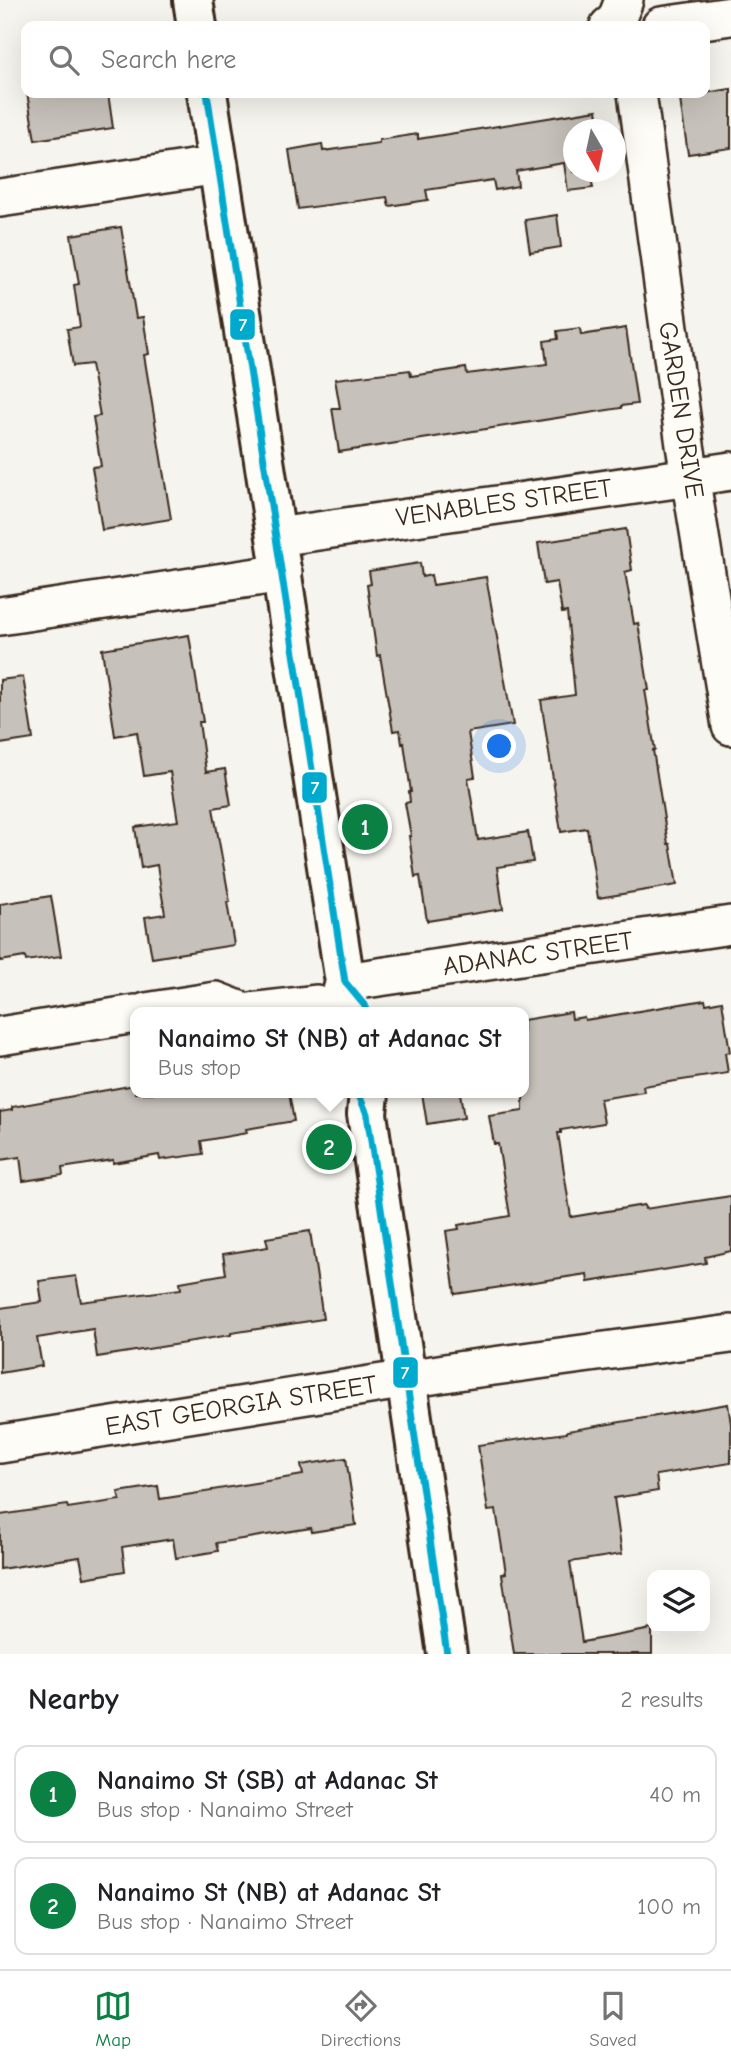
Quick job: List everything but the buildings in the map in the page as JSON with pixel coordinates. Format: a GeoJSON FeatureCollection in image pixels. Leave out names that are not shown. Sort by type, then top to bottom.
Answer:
{"type":"FeatureCollection","features":[{"type":"Feature","properties":{"kind":"main road"},"geometry":{"type":"LineString","coordinates":[[193,0],[196,21]]}},
{"type":"Feature","properties":{"kind":"main road"},"geometry":{"type":"LineString","coordinates":[[209,98],[346,1004]]}},
{"type":"Feature","properties":{"kind":"main road"},"geometry":{"type":"LineString","coordinates":[[365,1100],[447,1654]]}},
{"type":"Feature","properties":{"kind":"street"},"geometry":{"type":"LineString","coordinates":[[696,21],[731,16]]}},
{"type":"Feature","properties":{"kind":"street","name":"GARDEN DRIVE"},"geometry":{"type":"LineString","coordinates":[[638,98],[690,477],[731,726]]}},
{"type":"Feature","properties":{"kind":"street"},"geometry":{"type":"LineString","coordinates":[[0,198],[219,165]]}},
{"type":"Feature","properties":{"kind":"street","name":"VENABLES STREET"},"geometry":{"type":"LineString","coordinates":[[0,616],[280,555],[731,471]]}},
{"type":"Feature","properties":{"kind":"street","name":"ADANAC STREET"},"geometry":{"type":"LineString","coordinates":[[268,1007],[346,1004],[731,925]]}},
{"type":"Feature","properties":{"kind":"street"},"geometry":{"type":"LineString","coordinates":[[0,1036],[130,1015]]}},
{"type":"Feature","properties":{"kind":"street","name":"EAST GEORGIA STREET"},"geometry":{"type":"LineString","coordinates":[[0,1444],[406,1380],[731,1334]]}},
{"type":"Feature","properties":{"kind":"transit line","name":"7"},"geometry":{"type":"LineString","coordinates":[[208,98],[345,982],[365,1007]]}},
{"type":"Feature","properties":{"kind":"transit line","name":"7"},"geometry":{"type":"LineString","coordinates":[[360,1098],[367,1114],[447,1654]]}},
{"type":"Feature","properties":{"kind":"place","name":"Nanaimo St (SB) at Adanac St"},"geometry":{"type":"Point","coordinates":[365,827]}},
{"type":"Feature","properties":{"kind":"place","name":"Nanaimo St (NB) at Adanac St"},"geometry":{"type":"Point","coordinates":[329,1147]}}]}
